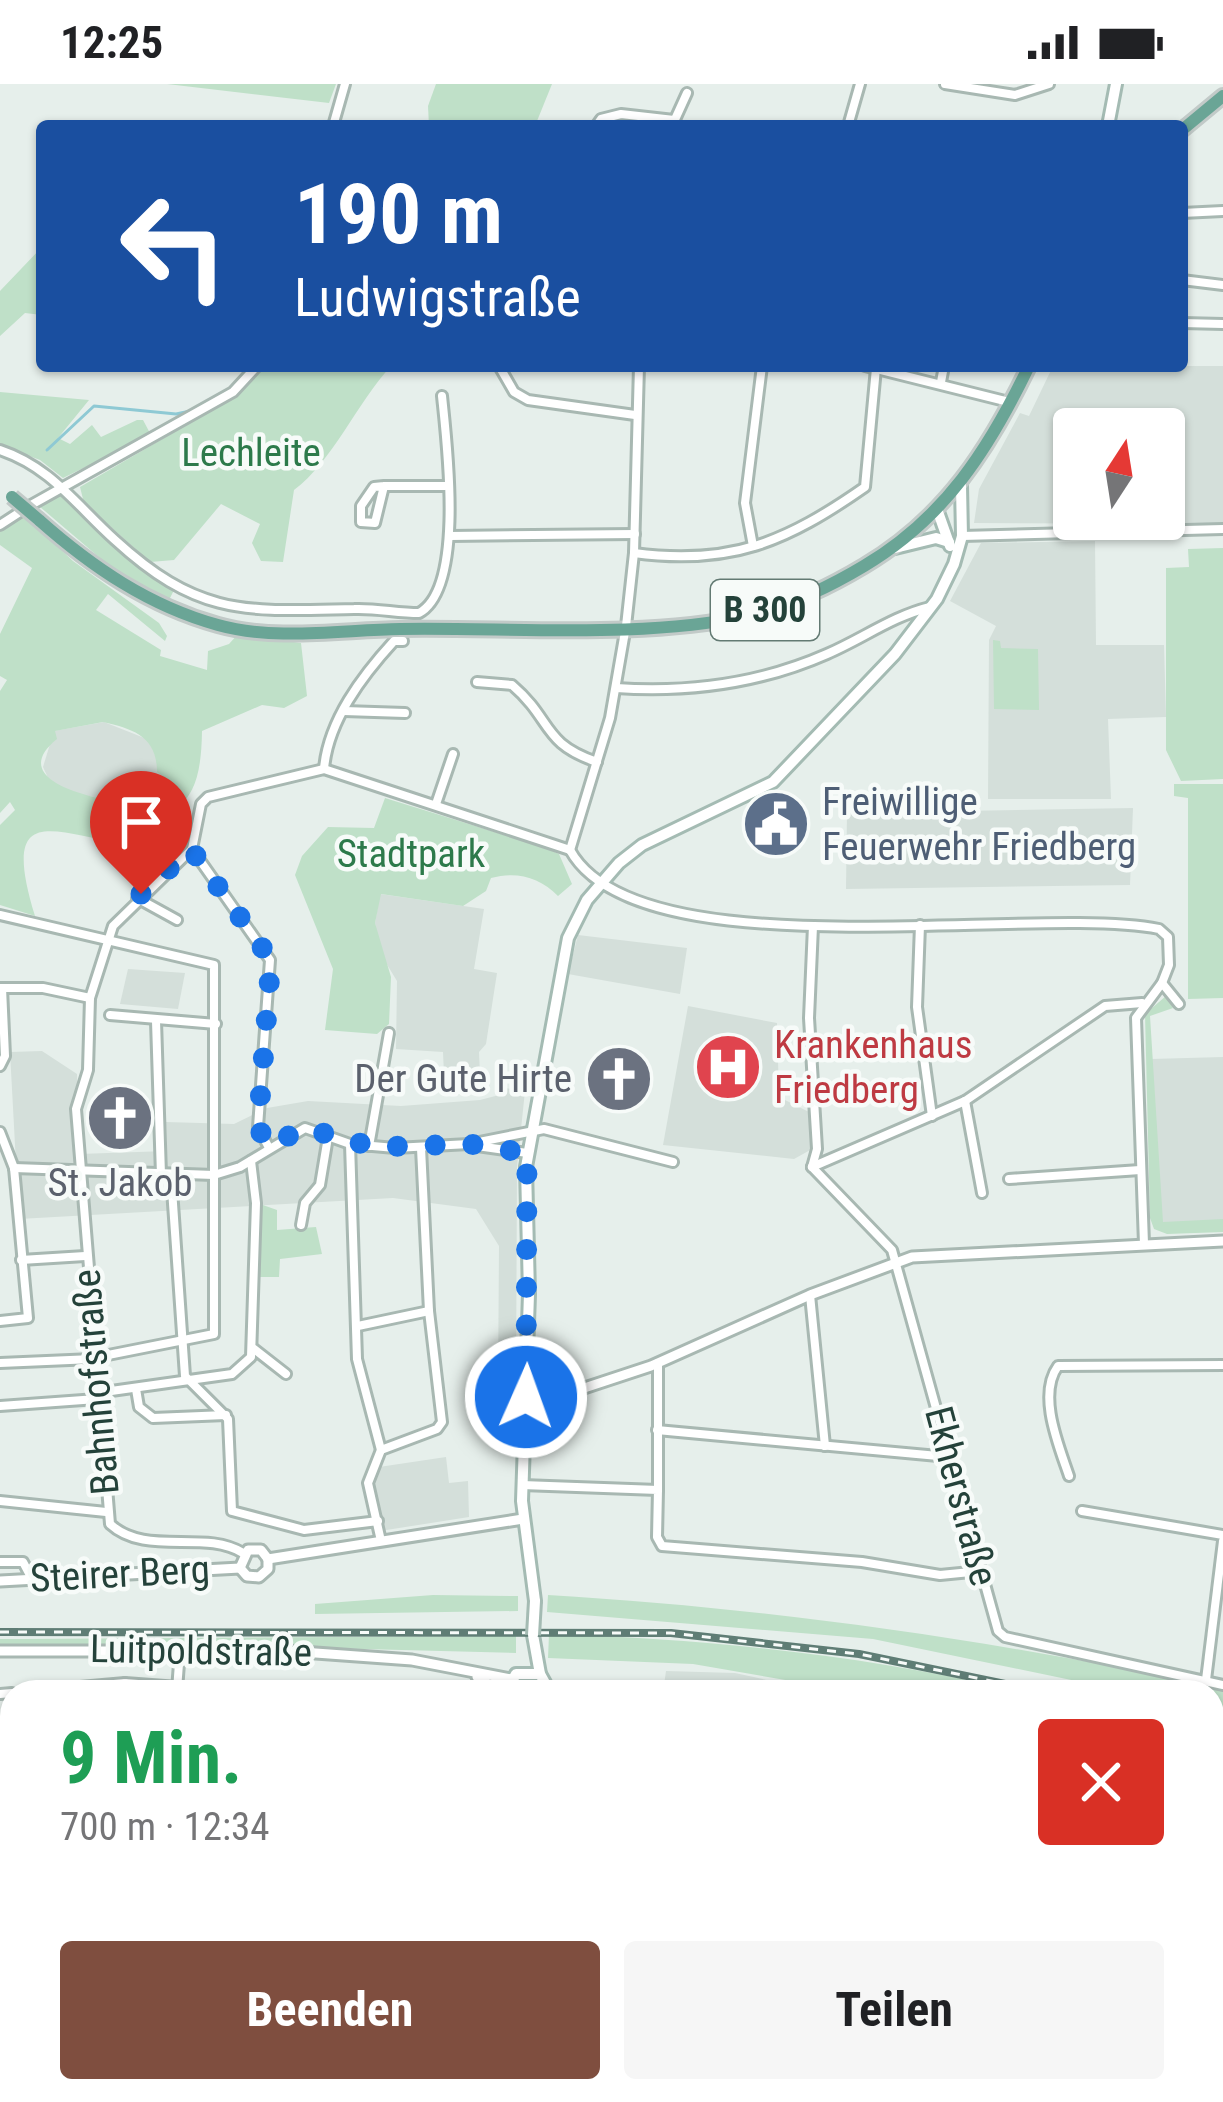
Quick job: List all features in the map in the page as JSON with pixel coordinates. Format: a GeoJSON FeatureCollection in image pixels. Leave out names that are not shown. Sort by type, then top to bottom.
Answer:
{"type":"FeatureCollection","features":[{"type":"Feature","properties":{"kind":"main road"},"geometry":{"type":"LineString","coordinates":[[1109,120],[1115,84]]}},
{"type":"Feature","properties":{"kind":"main road"},"geometry":{"type":"LineString","coordinates":[[1188,125],[1223,96]]}},
{"type":"Feature","properties":{"kind":"main road","name":"B 300"},"geometry":{"type":"LineString","coordinates":[[6,493],[77,554],[145,597],[236,629],[626,626],[746,616],[821,588],[891,548],[938,509],[961,486],[1026,372]]}},
{"type":"Feature","properties":{"kind":"main road"},"geometry":{"type":"LineString","coordinates":[[543,1680],[532,1651],[535,1601],[523,1519],[527,1153],[547,1065],[561,961],[574,922],[598,884],[642,845],[773,782],[896,654],[931,607],[954,564],[962,536],[961,486]]}},
{"type":"Feature","properties":{"kind":"main road"},"geometry":{"type":"LineString","coordinates":[[938,509],[954,520],[962,536]]}},
{"type":"Feature","properties":{"kind":"main road"},"geometry":{"type":"LineString","coordinates":[[938,509],[954,564]]}},
{"type":"Feature","properties":{"kind":"main road"},"geometry":{"type":"LineString","coordinates":[[891,548],[936,538],[950,542]]}},
{"type":"Feature","properties":{"kind":"main road"},"geometry":{"type":"LineString","coordinates":[[512,1680],[532,1651]]}},
{"type":"Feature","properties":{"kind":"main road"},"geometry":{"type":"LineString","coordinates":[[516,1675],[540,1674]]}},
{"type":"Feature","properties":{"kind":"street"},"geometry":{"type":"LineString","coordinates":[[335,120],[345,84]]}},
{"type":"Feature","properties":{"kind":"street"},"geometry":{"type":"LineString","coordinates":[[850,120],[860,84]]}},
{"type":"Feature","properties":{"kind":"street"},"geometry":{"type":"LineString","coordinates":[[945,84],[1015,95],[1049,84]]}},
{"type":"Feature","properties":{"kind":"street"},"geometry":{"type":"LineString","coordinates":[[674,120],[687,94]]}},
{"type":"Feature","properties":{"kind":"street"},"geometry":{"type":"LineString","coordinates":[[600,120],[621,114],[656,120]]}},
{"type":"Feature","properties":{"kind":"street"},"geometry":{"type":"LineString","coordinates":[[1188,214],[1223,211]]}},
{"type":"Feature","properties":{"kind":"street"},"geometry":{"type":"LineString","coordinates":[[1188,281],[1223,285]]}},
{"type":"Feature","properties":{"kind":"street"},"geometry":{"type":"LineString","coordinates":[[1188,323],[1223,324]]}},
{"type":"Feature","properties":{"kind":"street"},"geometry":{"type":"LineString","coordinates":[[32,505],[233,392],[251,372]]}},
{"type":"Feature","properties":{"kind":"street"},"geometry":{"type":"LineString","coordinates":[[503,372],[514,392],[528,400],[635,415]]}},
{"type":"Feature","properties":{"kind":"street"},"geometry":{"type":"LineString","coordinates":[[569,850],[616,688],[626,626],[634,553],[639,372]]}},
{"type":"Feature","properties":{"kind":"street"},"geometry":{"type":"LineString","coordinates":[[753,545],[745,503],[760,372]]}},
{"type":"Feature","properties":{"kind":"street"},"geometry":{"type":"LineString","coordinates":[[634,553],[706,560],[801,526],[865,487],[870,372]]}},
{"type":"Feature","properties":{"kind":"street"},"geometry":{"type":"LineString","coordinates":[[894,372],[1011,402]]}},
{"type":"Feature","properties":{"kind":"street"},"geometry":{"type":"LineString","coordinates":[[941,382],[943,372]]}},
{"type":"Feature","properties":{"kind":"street"},"geometry":{"type":"LineString","coordinates":[[0,450],[40,466],[139,559],[220,606],[261,613],[425,610],[445,578],[450,536],[442,397]]}},
{"type":"Feature","properties":{"kind":"street"},"geometry":{"type":"LineString","coordinates":[[385,486],[376,522],[361,522],[358,515],[367,495],[385,486],[445,486]]}},
{"type":"Feature","properties":{"kind":"street"},"geometry":{"type":"LineString","coordinates":[[0,525],[20,512]]}},
{"type":"Feature","properties":{"kind":"street"},"geometry":{"type":"LineString","coordinates":[[962,536],[1223,529]]}},
{"type":"Feature","properties":{"kind":"street"},"geometry":{"type":"LineString","coordinates":[[450,536],[634,534]]}},
{"type":"Feature","properties":{"kind":"street"},"geometry":{"type":"LineString","coordinates":[[616,688],[666,692],[760,678],[931,607]]}},
{"type":"Feature","properties":{"kind":"street"},"geometry":{"type":"LineString","coordinates":[[324,770],[344,711],[370,666],[394,641],[403,641]]}},
{"type":"Feature","properties":{"kind":"street"},"geometry":{"type":"LineString","coordinates":[[477,682],[512,685],[542,716],[557,745],[597,762]]}},
{"type":"Feature","properties":{"kind":"street"},"geometry":{"type":"LineString","coordinates":[[344,711],[405,713]]}},
{"type":"Feature","properties":{"kind":"street"},"geometry":{"type":"LineString","coordinates":[[436,804],[453,754]]}},
{"type":"Feature","properties":{"kind":"street"},"geometry":{"type":"LineString","coordinates":[[268,1146],[258,1127],[271,960],[191,849],[201,804],[208,797],[324,770],[569,850],[598,884],[621,896],[680,911],[813,926],[1159,929],[1168,937],[1162,983],[1136,1018],[1144,1244]]}},
{"type":"Feature","properties":{"kind":"street","name":"Bahnhofstraße"},"geometry":{"type":"LineString","coordinates":[[191,849],[137,898],[109,937],[90,998],[88,1070],[76,1109],[85,1256],[106,1512],[122,1535],[229,1546],[243,1553]]}},
{"type":"Feature","properties":{"kind":"street"},"geometry":{"type":"LineString","coordinates":[[137,898],[177,920]]}},
{"type":"Feature","properties":{"kind":"street"},"geometry":{"type":"LineString","coordinates":[[0,915],[208,959],[214,965],[215,1024],[214,1334],[93,1358],[0,1363]]}},
{"type":"Feature","properties":{"kind":"street"},"geometry":{"type":"LineString","coordinates":[[920,925],[917,1007],[932,1116]]}},
{"type":"Feature","properties":{"kind":"street"},"geometry":{"type":"LineString","coordinates":[[812,1167],[817,1149],[809,1018],[813,926]]}},
{"type":"Feature","properties":{"kind":"street"},"geometry":{"type":"LineString","coordinates":[[1162,983],[1179,1004]]}},
{"type":"Feature","properties":{"kind":"street"},"geometry":{"type":"LineString","coordinates":[[0,1066],[5,1056],[1,988],[43,988],[90,998]]}},
{"type":"Feature","properties":{"kind":"street"},"geometry":{"type":"LineString","coordinates":[[812,1167],[965,1101],[1105,1006],[1142,1004]]}},
{"type":"Feature","properties":{"kind":"street"},"geometry":{"type":"LineString","coordinates":[[110,1015],[215,1024]]}},
{"type":"Feature","properties":{"kind":"street"},"geometry":{"type":"LineString","coordinates":[[156,1021],[180,1342],[189,1381],[226,1415],[234,1514],[316,1531],[378,1521]]}},
{"type":"Feature","properties":{"kind":"street"},"geometry":{"type":"LineString","coordinates":[[369,1146],[389,1033]]}},
{"type":"Feature","properties":{"kind":"street"},"geometry":{"type":"LineString","coordinates":[[965,1101],[982,1193]]}},
{"type":"Feature","properties":{"kind":"street"},"geometry":{"type":"LineString","coordinates":[[14,1168],[214,1174],[251,1161],[268,1146],[305,1128],[350,1144],[421,1148],[469,1144],[532,1129],[673,1162]]}},
{"type":"Feature","properties":{"kind":"street"},"geometry":{"type":"LineString","coordinates":[[0,1132],[14,1168],[28,1318],[0,1321]]}},
{"type":"Feature","properties":{"kind":"street"},"geometry":{"type":"LineString","coordinates":[[301,1225],[305,1203],[320,1185],[328,1137]]}},
{"type":"Feature","properties":{"kind":"street"},"geometry":{"type":"LineString","coordinates":[[350,1144],[357,1359],[381,1450],[368,1483],[381,1541]]}},
{"type":"Feature","properties":{"kind":"street"},"geometry":{"type":"LineString","coordinates":[[469,1144],[527,1153]]}},
{"type":"Feature","properties":{"kind":"street"},"geometry":{"type":"LineString","coordinates":[[381,1450],[437,1430],[442,1422],[429,1311],[421,1148]]}},
{"type":"Feature","properties":{"kind":"street"},"geometry":{"type":"LineString","coordinates":[[0,1406],[232,1374],[253,1348],[256,1203],[251,1161]]}},
{"type":"Feature","properties":{"kind":"street","name":"Ekherstraße"},"geometry":{"type":"LineString","coordinates":[[812,1167],[888,1241],[998,1630],[1005,1637],[1206,1680]]}},
{"type":"Feature","properties":{"kind":"street"},"geometry":{"type":"LineString","coordinates":[[1009,1179],[1140,1170]]}},
{"type":"Feature","properties":{"kind":"street"},"geometry":{"type":"LineString","coordinates":[[0,1193],[13,1192]]}},
{"type":"Feature","properties":{"kind":"street"},"geometry":{"type":"LineString","coordinates":[[526,1397],[560,1396],[658,1363],[894,1261],[1223,1241]]}},
{"type":"Feature","properties":{"kind":"street"},"geometry":{"type":"LineString","coordinates":[[21,1260],[85,1256]]}},
{"type":"Feature","properties":{"kind":"street"},"geometry":{"type":"LineString","coordinates":[[810,1295],[825,1446]]}},
{"type":"Feature","properties":{"kind":"street"},"geometry":{"type":"LineString","coordinates":[[358,1326],[429,1311]]}},
{"type":"Feature","properties":{"kind":"street"},"geometry":{"type":"LineString","coordinates":[[253,1348],[286,1374]]}},
{"type":"Feature","properties":{"kind":"street"},"geometry":{"type":"LineString","coordinates":[[658,1363],[656,1537],[662,1546],[862,1562],[932,1575],[981,1571]]}},
{"type":"Feature","properties":{"kind":"street"},"geometry":{"type":"LineString","coordinates":[[1069,1476],[1051,1405],[1051,1376],[1058,1366],[1223,1365]]}},
{"type":"Feature","properties":{"kind":"street"},"geometry":{"type":"LineString","coordinates":[[136,1389],[139,1407],[153,1418],[226,1415]]}},
{"type":"Feature","properties":{"kind":"street"},"geometry":{"type":"LineString","coordinates":[[657,1430],[950,1457]]}},
{"type":"Feature","properties":{"kind":"street"},"geometry":{"type":"LineString","coordinates":[[522,1485],[658,1490]]}},
{"type":"Feature","properties":{"kind":"street"},"geometry":{"type":"LineString","coordinates":[[0,1501],[49,1502],[106,1512]]}},
{"type":"Feature","properties":{"kind":"street"},"geometry":{"type":"LineString","coordinates":[[1082,1510],[1223,1538],[1206,1680]]}},
{"type":"Feature","properties":{"kind":"street"},"geometry":{"type":"LineString","coordinates":[[268,1558],[268,1569],[259,1577],[247,1576],[240,1568],[243,1553],[257,1549],[268,1558],[523,1519]]}},
{"type":"Feature","properties":{"kind":"street"},"geometry":{"type":"LineString","coordinates":[[0,1562],[23,1562],[31,1577]]}},
{"type":"Feature","properties":{"kind":"street","name":"Steirer Berg"},"geometry":{"type":"LineString","coordinates":[[0,1581],[240,1568]]}},
{"type":"Feature","properties":{"kind":"street"},"geometry":{"type":"LineString","coordinates":[[178,1680],[180,1650]]}},
{"type":"Feature","properties":{"kind":"street","name":"Luitpoldstraße"},"geometry":{"type":"LineString","coordinates":[[0,1652],[180,1650],[377,1657],[472,1675],[516,1675]]}},
{"type":"Feature","properties":{"kind":"street","name":"Luitpoldstraße"},"geometry":{"type":"LineString","coordinates":[[472,1675],[481,1680]]}},
{"type":"Feature","properties":{"kind":"shaded area"},"geometry":{"type":"Polygon","coordinates":[[[1188,366],[1223,366],[1223,524],[1185,524],[1185,408],[1053,408],[1053,523],[974,523],[979,489],[1020,413],[1029,416],[1050,372],[1188,372],[1188,366]]]}},
{"type":"Feature","properties":{"kind":"shaded area"},"geometry":{"type":"Polygon","coordinates":[[[1095,541],[1096,645],[1164,645],[1166,717],[1108,719],[1111,799],[988,799],[989,640],[996,626],[950,601],[981,543],[1095,541]]]}},
{"type":"Feature","properties":{"kind":"shaded area"},"geometry":{"type":"Polygon","coordinates":[[[104,722],[147,739],[157,755],[164,777],[137,805],[66,792],[50,782],[43,767],[54,731],[104,722]]]}},
{"type":"Feature","properties":{"kind":"shaded area"},"geometry":{"type":"Polygon","coordinates":[[[1133,808],[1130,885],[846,889],[847,813],[1133,808]]]}},
{"type":"Feature","properties":{"kind":"shaded area"},"geometry":{"type":"Polygon","coordinates":[[[380,894],[484,909],[474,969],[497,973],[486,1044],[479,1052],[480,1075],[470,1078],[471,1093],[445,1096],[443,1052],[396,1049],[397,981],[380,953],[375,923],[380,894]]]}},
{"type":"Feature","properties":{"kind":"shaded area"},"geometry":{"type":"Polygon","coordinates":[[[578,935],[687,948],[680,994],[568,974],[578,935]]]}},
{"type":"Feature","properties":{"kind":"shaded area"},"geometry":{"type":"Polygon","coordinates":[[[128,969],[185,973],[178,1009],[120,1004],[128,969]]]}},
{"type":"Feature","properties":{"kind":"shaded area","name":"Krankenhaus Friedberg"},"geometry":{"type":"Polygon","coordinates":[[[688,1006],[777,1023],[779,1097],[809,1112],[812,1149],[794,1159],[663,1145],[688,1006]]]}},
{"type":"Feature","properties":{"kind":"shaded area"},"geometry":{"type":"Polygon","coordinates":[[[42,1051],[77,1074],[79,1154],[167,1151],[166,1122],[234,1124],[267,1108],[308,1101],[401,1106],[480,1100],[503,1094],[504,1088],[525,1091],[517,1167],[516,1385],[498,1385],[499,1246],[476,1209],[393,1198],[19,1219],[10,1052],[42,1051]]]}},
{"type":"Feature","properties":{"kind":"shaded area"},"geometry":{"type":"Polygon","coordinates":[[[1223,1057],[1223,1226],[1157,1229],[1151,1059],[1223,1057]]]}},
{"type":"Feature","properties":{"kind":"shaded area"},"geometry":{"type":"Polygon","coordinates":[[[446,1457],[449,1483],[468,1481],[469,1517],[380,1531],[367,1484],[379,1467],[446,1457]]]}},
{"type":"Feature","properties":{"kind":"shaded area"},"geometry":{"type":"Polygon","coordinates":[[[666,1671],[735,1673],[767,1680],[665,1680],[666,1671]]]}},
{"type":"Feature","properties":{"kind":"green space"},"geometry":{"type":"Polygon","coordinates":[[[167,84],[336,84],[329,103],[167,84]]]}},
{"type":"Feature","properties":{"kind":"green space"},"geometry":{"type":"Polygon","coordinates":[[[436,84],[552,84],[537,120],[429,120],[436,84]]]}},
{"type":"Feature","properties":{"kind":"green space"},"geometry":{"type":"Polygon","coordinates":[[[36,253],[36,314],[25,313],[0,336],[0,291],[36,253]]]}},
{"type":"Feature","properties":{"kind":"green space","name":"Lechleite"},"geometry":{"type":"Polygon","coordinates":[[[257,372],[386,372],[320,464],[294,490],[283,562],[261,561],[252,543],[260,524],[221,504],[174,560],[150,562],[84,503],[80,487],[236,396],[257,372]]]}},
{"type":"Feature","properties":{"kind":"green space"},"geometry":{"type":"Polygon","coordinates":[[[0,392],[89,400],[58,438],[70,444],[92,425],[101,437],[137,420],[143,420],[151,435],[63,478],[40,460],[0,445],[0,392]]]}},
{"type":"Feature","properties":{"kind":"green space"},"geometry":{"type":"Polygon","coordinates":[[[62,495],[112,543],[174,590],[169,600],[114,570],[39,506],[62,495]]]}},
{"type":"Feature","properties":{"kind":"green space"},"geometry":{"type":"Polygon","coordinates":[[[24,515],[73,561],[159,623],[165,641],[108,594],[96,610],[161,650],[160,656],[207,670],[208,651],[229,644],[238,634],[301,643],[307,696],[284,708],[262,705],[202,731],[197,775],[184,802],[124,844],[55,831],[29,840],[24,855],[35,916],[0,905],[0,825],[15,810],[10,802],[0,813],[0,691],[7,680],[0,676],[0,634],[32,568],[0,545],[0,532],[24,515]],[[103,722],[55,731],[57,739],[43,755],[42,768],[66,788],[137,805],[164,777],[157,772],[153,750],[142,736],[103,722]]]}},
{"type":"Feature","properties":{"kind":"green space"},"geometry":{"type":"Polygon","coordinates":[[[1223,548],[1223,779],[1181,781],[1166,750],[1166,568],[1189,567],[1188,549],[1223,548]]]}},
{"type":"Feature","properties":{"kind":"green space"},"geometry":{"type":"Polygon","coordinates":[[[993,640],[1000,641],[1001,648],[1038,649],[1039,710],[994,709],[993,640]]]}},
{"type":"Feature","properties":{"kind":"green space"},"geometry":{"type":"Polygon","coordinates":[[[1174,784],[1223,784],[1223,998],[1188,999],[1188,798],[1174,796],[1174,784]]]}},
{"type":"Feature","properties":{"kind":"green space","name":"Stadtpark"},"geometry":{"type":"Polygon","coordinates":[[[385,798],[546,848],[559,854],[572,884],[558,896],[535,880],[500,876],[491,878],[486,891],[463,906],[381,894],[375,923],[391,977],[389,1024],[377,1034],[325,1030],[333,969],[295,875],[302,856],[328,827],[374,828],[385,798]]]}},
{"type":"Feature","properties":{"kind":"green space"},"geometry":{"type":"Polygon","coordinates":[[[1166,996],[1173,1008],[1150,1016],[1163,1222],[1223,1219],[1223,1232],[1167,1234],[1154,1229],[1150,1218],[1145,1014],[1166,996]]]}},
{"type":"Feature","properties":{"kind":"green space"},"geometry":{"type":"Polygon","coordinates":[[[260,1204],[277,1210],[277,1230],[316,1227],[322,1254],[280,1259],[279,1277],[259,1277],[260,1204]]]}},
{"type":"Feature","properties":{"kind":"green space"},"geometry":{"type":"Polygon","coordinates":[[[433,1595],[518,1596],[518,1611],[315,1614],[315,1604],[433,1595]]]}},
{"type":"Feature","properties":{"kind":"green space"},"geometry":{"type":"Polygon","coordinates":[[[548,1595],[804,1618],[1181,1680],[1071,1680],[873,1639],[547,1612],[548,1595]]]}},
{"type":"Feature","properties":{"kind":"green space"},"geometry":{"type":"Polygon","coordinates":[[[549,1634],[668,1640],[787,1651],[968,1680],[786,1680],[693,1664],[548,1658],[549,1634]]]}},
{"type":"Feature","properties":{"kind":"green space"},"geometry":{"type":"Polygon","coordinates":[[[516,1636],[516,1653],[172,1644],[0,1646],[0,1639],[516,1636]]]}},
{"type":"Feature","properties":{"kind":"waterway"},"geometry":{"type":"LineString","coordinates":[[224,393],[232,387]]}},
{"type":"Feature","properties":{"kind":"waterway"},"geometry":{"type":"LineString","coordinates":[[47,450],[94,406],[176,414],[195,410]]}},
{"type":"Feature","properties":{"kind":"railway"},"geometry":{"type":"LineString","coordinates":[[0,1632],[671,1633],[859,1654],[986,1680]]}},
{"type":"Feature","properties":{"kind":"place","name":"Freiwillige Feuerwehr Friedberg"},"geometry":{"type":"Point","coordinates":[776,824]}},
{"type":"Feature","properties":{"kind":"place","name":"Krankenhaus Friedberg"},"geometry":{"type":"Point","coordinates":[728,1067]}},
{"type":"Feature","properties":{"kind":"place","name":"Der Gute Hirte"},"geometry":{"type":"Point","coordinates":[619,1079]}},
{"type":"Feature","properties":{"kind":"place","name":"St. Jakob"},"geometry":{"type":"Point","coordinates":[120,1118]}},
{"type":"Feature","properties":{"kind":"route"},"geometry":{"type":"LineString","coordinates":[[141,894],[191,849],[271,960],[258,1127],[268,1146],[305,1128],[374,1147],[469,1144],[527,1153],[526,1397]]}}]}
